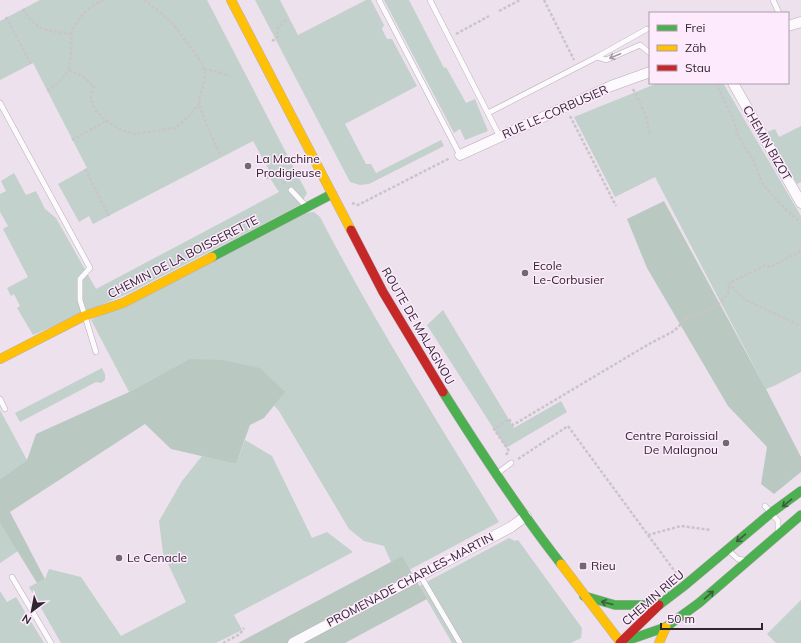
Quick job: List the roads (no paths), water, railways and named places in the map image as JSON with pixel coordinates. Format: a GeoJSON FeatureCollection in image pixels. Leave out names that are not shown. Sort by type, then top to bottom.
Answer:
{"type":"FeatureCollection","features":[{"type":"Feature","properties":{"kind":"main road","name":"ROUTE DE MALAGNOU"},"geometry":{"type":"LineString","coordinates":[[231,0],[383,292],[428,369],[496,474],[584,596],[620,643]]}},
{"type":"Feature","properties":{"kind":"main road","name":"CHEMIN DE LA BOISSERETTE"},"geometry":{"type":"LineString","coordinates":[[0,359],[84,316],[123,303],[332,194]]}},
{"type":"Feature","properties":{"kind":"main road","name":"CHEMIN RIEU"},"geometry":{"type":"LineString","coordinates":[[620,643],[659,605],[728,550],[771,513],[801,491]]}},
{"type":"Feature","properties":{"kind":"main road","name":"CHEMIN RIEU"},"geometry":{"type":"LineString","coordinates":[[620,643],[666,627],[699,603],[801,515]]}},
{"type":"Feature","properties":{"kind":"main road"},"geometry":{"type":"LineString","coordinates":[[584,596],[615,605],[639,607],[659,605]]}},
{"type":"Feature","properties":{"kind":"main road"},"geometry":{"type":"LineString","coordinates":[[659,643],[666,627]]}},
{"type":"Feature","properties":{"kind":"street"},"geometry":{"type":"LineString","coordinates":[[789,26],[801,22]]}},
{"type":"Feature","properties":{"kind":"street","name":"RUE LE-CORBUSIER"},"geometry":{"type":"LineString","coordinates":[[460,154],[565,106],[649,72]]}},
{"type":"Feature","properties":{"kind":"street","name":"CHEMIN BIZOT"},"geometry":{"type":"LineString","coordinates":[[734,84],[801,203]]}},
{"type":"Feature","properties":{"kind":"street","name":"PROMENADE CHARLES-MARTIN"},"geometry":{"type":"LineString","coordinates":[[293,643],[511,527],[526,516]]}},
{"type":"Feature","properties":{"kind":"lane"},"geometry":{"type":"LineString","coordinates":[[379,0],[460,154]]}},
{"type":"Feature","properties":{"kind":"lane"},"geometry":{"type":"LineString","coordinates":[[430,0],[500,136]]}},
{"type":"Feature","properties":{"kind":"lane"},"geometry":{"type":"LineString","coordinates":[[774,0],[779,12]]}},
{"type":"Feature","properties":{"kind":"lane"},"geometry":{"type":"LineString","coordinates":[[488,113],[597,57],[647,29]]}},
{"type":"Feature","properties":{"kind":"lane"},"geometry":{"type":"LineString","coordinates":[[597,57],[606,60],[640,46],[649,52]]}},
{"type":"Feature","properties":{"kind":"lane"},"geometry":{"type":"LineString","coordinates":[[0,103],[90,268],[80,279],[80,300],[96,352]]}},
{"type":"Feature","properties":{"kind":"lane"},"geometry":{"type":"LineString","coordinates":[[291,190],[308,207]]}},
{"type":"Feature","properties":{"kind":"lane"},"geometry":{"type":"LineString","coordinates":[[0,399],[5,409]]}},
{"type":"Feature","properties":{"kind":"lane"},"geometry":{"type":"LineString","coordinates":[[496,474],[511,463]]}},
{"type":"Feature","properties":{"kind":"lane"},"geometry":{"type":"LineString","coordinates":[[765,506],[778,521],[779,527],[775,538]]}},
{"type":"Feature","properties":{"kind":"lane"},"geometry":{"type":"LineString","coordinates":[[728,550],[738,559],[748,560]]}},
{"type":"Feature","properties":{"kind":"lane"},"geometry":{"type":"LineString","coordinates":[[420,575],[460,643]]}},
{"type":"Feature","properties":{"kind":"lane"},"geometry":{"type":"LineString","coordinates":[[12,577],[51,643]]}},
{"type":"Feature","properties":{"kind":"place","name":"La Machine Prodigieuse"},"geometry":{"type":"Point","coordinates":[248,166]}},
{"type":"Feature","properties":{"kind":"place","name":"Ecole Le-Corbusier"},"geometry":{"type":"Point","coordinates":[525,273]}},
{"type":"Feature","properties":{"kind":"place","name":"Centre Paroissial De Malagnou"},"geometry":{"type":"Point","coordinates":[726,443]}},
{"type":"Feature","properties":{"kind":"place","name":"Le Cenacle"},"geometry":{"type":"Point","coordinates":[119,558]}},
{"type":"Feature","properties":{"kind":"place","name":"Rieu"},"geometry":{"type":"Point","coordinates":[583,566]}}]}
